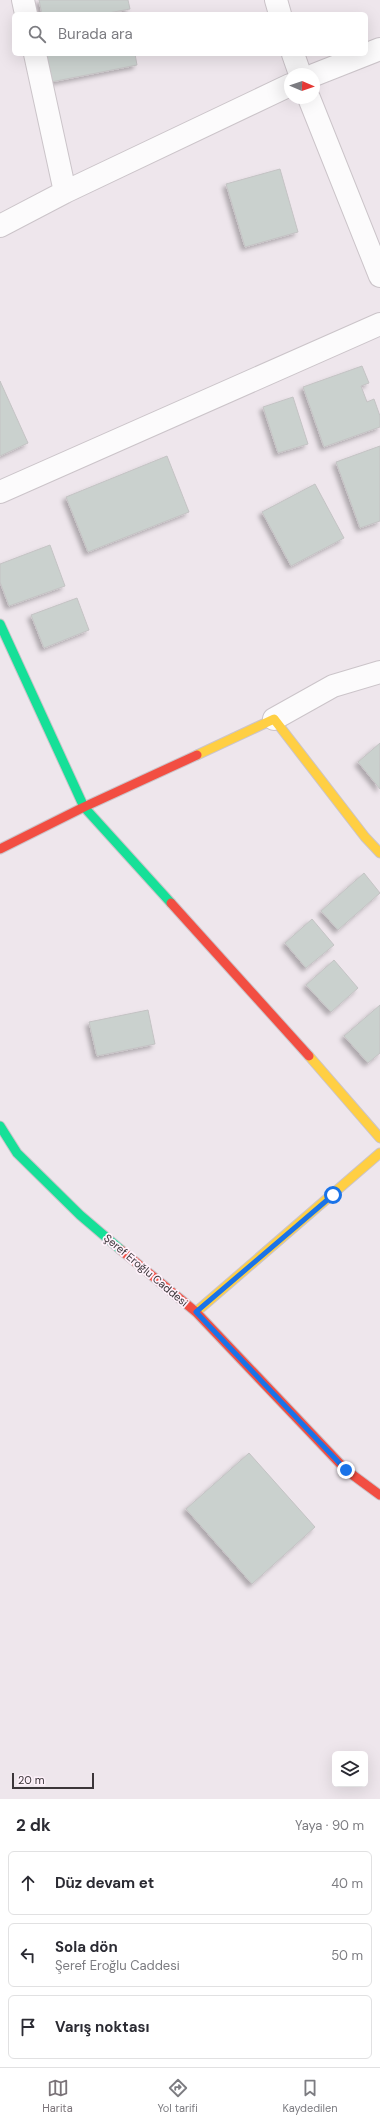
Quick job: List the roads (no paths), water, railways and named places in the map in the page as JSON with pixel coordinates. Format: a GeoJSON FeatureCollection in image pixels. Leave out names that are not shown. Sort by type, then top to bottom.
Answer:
{"type":"FeatureCollection","features":[{"type":"Feature","properties":{"kind":"street"},"geometry":{"type":"LineString","coordinates":[[23,0],[26,12]]}},
{"type":"Feature","properties":{"kind":"street"},"geometry":{"type":"LineString","coordinates":[[276,0],[279,12]]}},
{"type":"Feature","properties":{"kind":"street"},"geometry":{"type":"LineString","coordinates":[[368,53],[380,48]]}},
{"type":"Feature","properties":{"kind":"street"},"geometry":{"type":"LineString","coordinates":[[35,56],[65,192]]}},
{"type":"Feature","properties":{"kind":"street"},"geometry":{"type":"LineString","coordinates":[[294,56],[298,68]]}},
{"type":"Feature","properties":{"kind":"street"},"geometry":{"type":"LineString","coordinates":[[320,73],[360,56]]}},
{"type":"Feature","properties":{"kind":"street"},"geometry":{"type":"LineString","coordinates":[[0,226],[65,192],[284,88]]}},
{"type":"Feature","properties":{"kind":"street"},"geometry":{"type":"LineString","coordinates":[[311,104],[380,276]]}},
{"type":"Feature","properties":{"kind":"street"},"geometry":{"type":"LineString","coordinates":[[0,492],[380,324]]}},
{"type":"Feature","properties":{"kind":"street"},"geometry":{"type":"LineString","coordinates":[[0,624],[84,808],[280,1022],[380,1138]]}},
{"type":"Feature","properties":{"kind":"street"},"geometry":{"type":"LineString","coordinates":[[0,849],[274,719],[333,686],[380,672]]}},
{"type":"Feature","properties":{"kind":"street"},"geometry":{"type":"LineString","coordinates":[[274,719],[365,838],[380,853]]}},
{"type":"Feature","properties":{"kind":"street","name":"Şeref Eroğlu Caddesi"},"geometry":{"type":"LineString","coordinates":[[0,1126],[17,1153],[80,1215],[196,1312],[346,1470],[380,1495]]}},
{"type":"Feature","properties":{"kind":"street"},"geometry":{"type":"LineString","coordinates":[[196,1312],[333,1195],[380,1152]]}}]}
